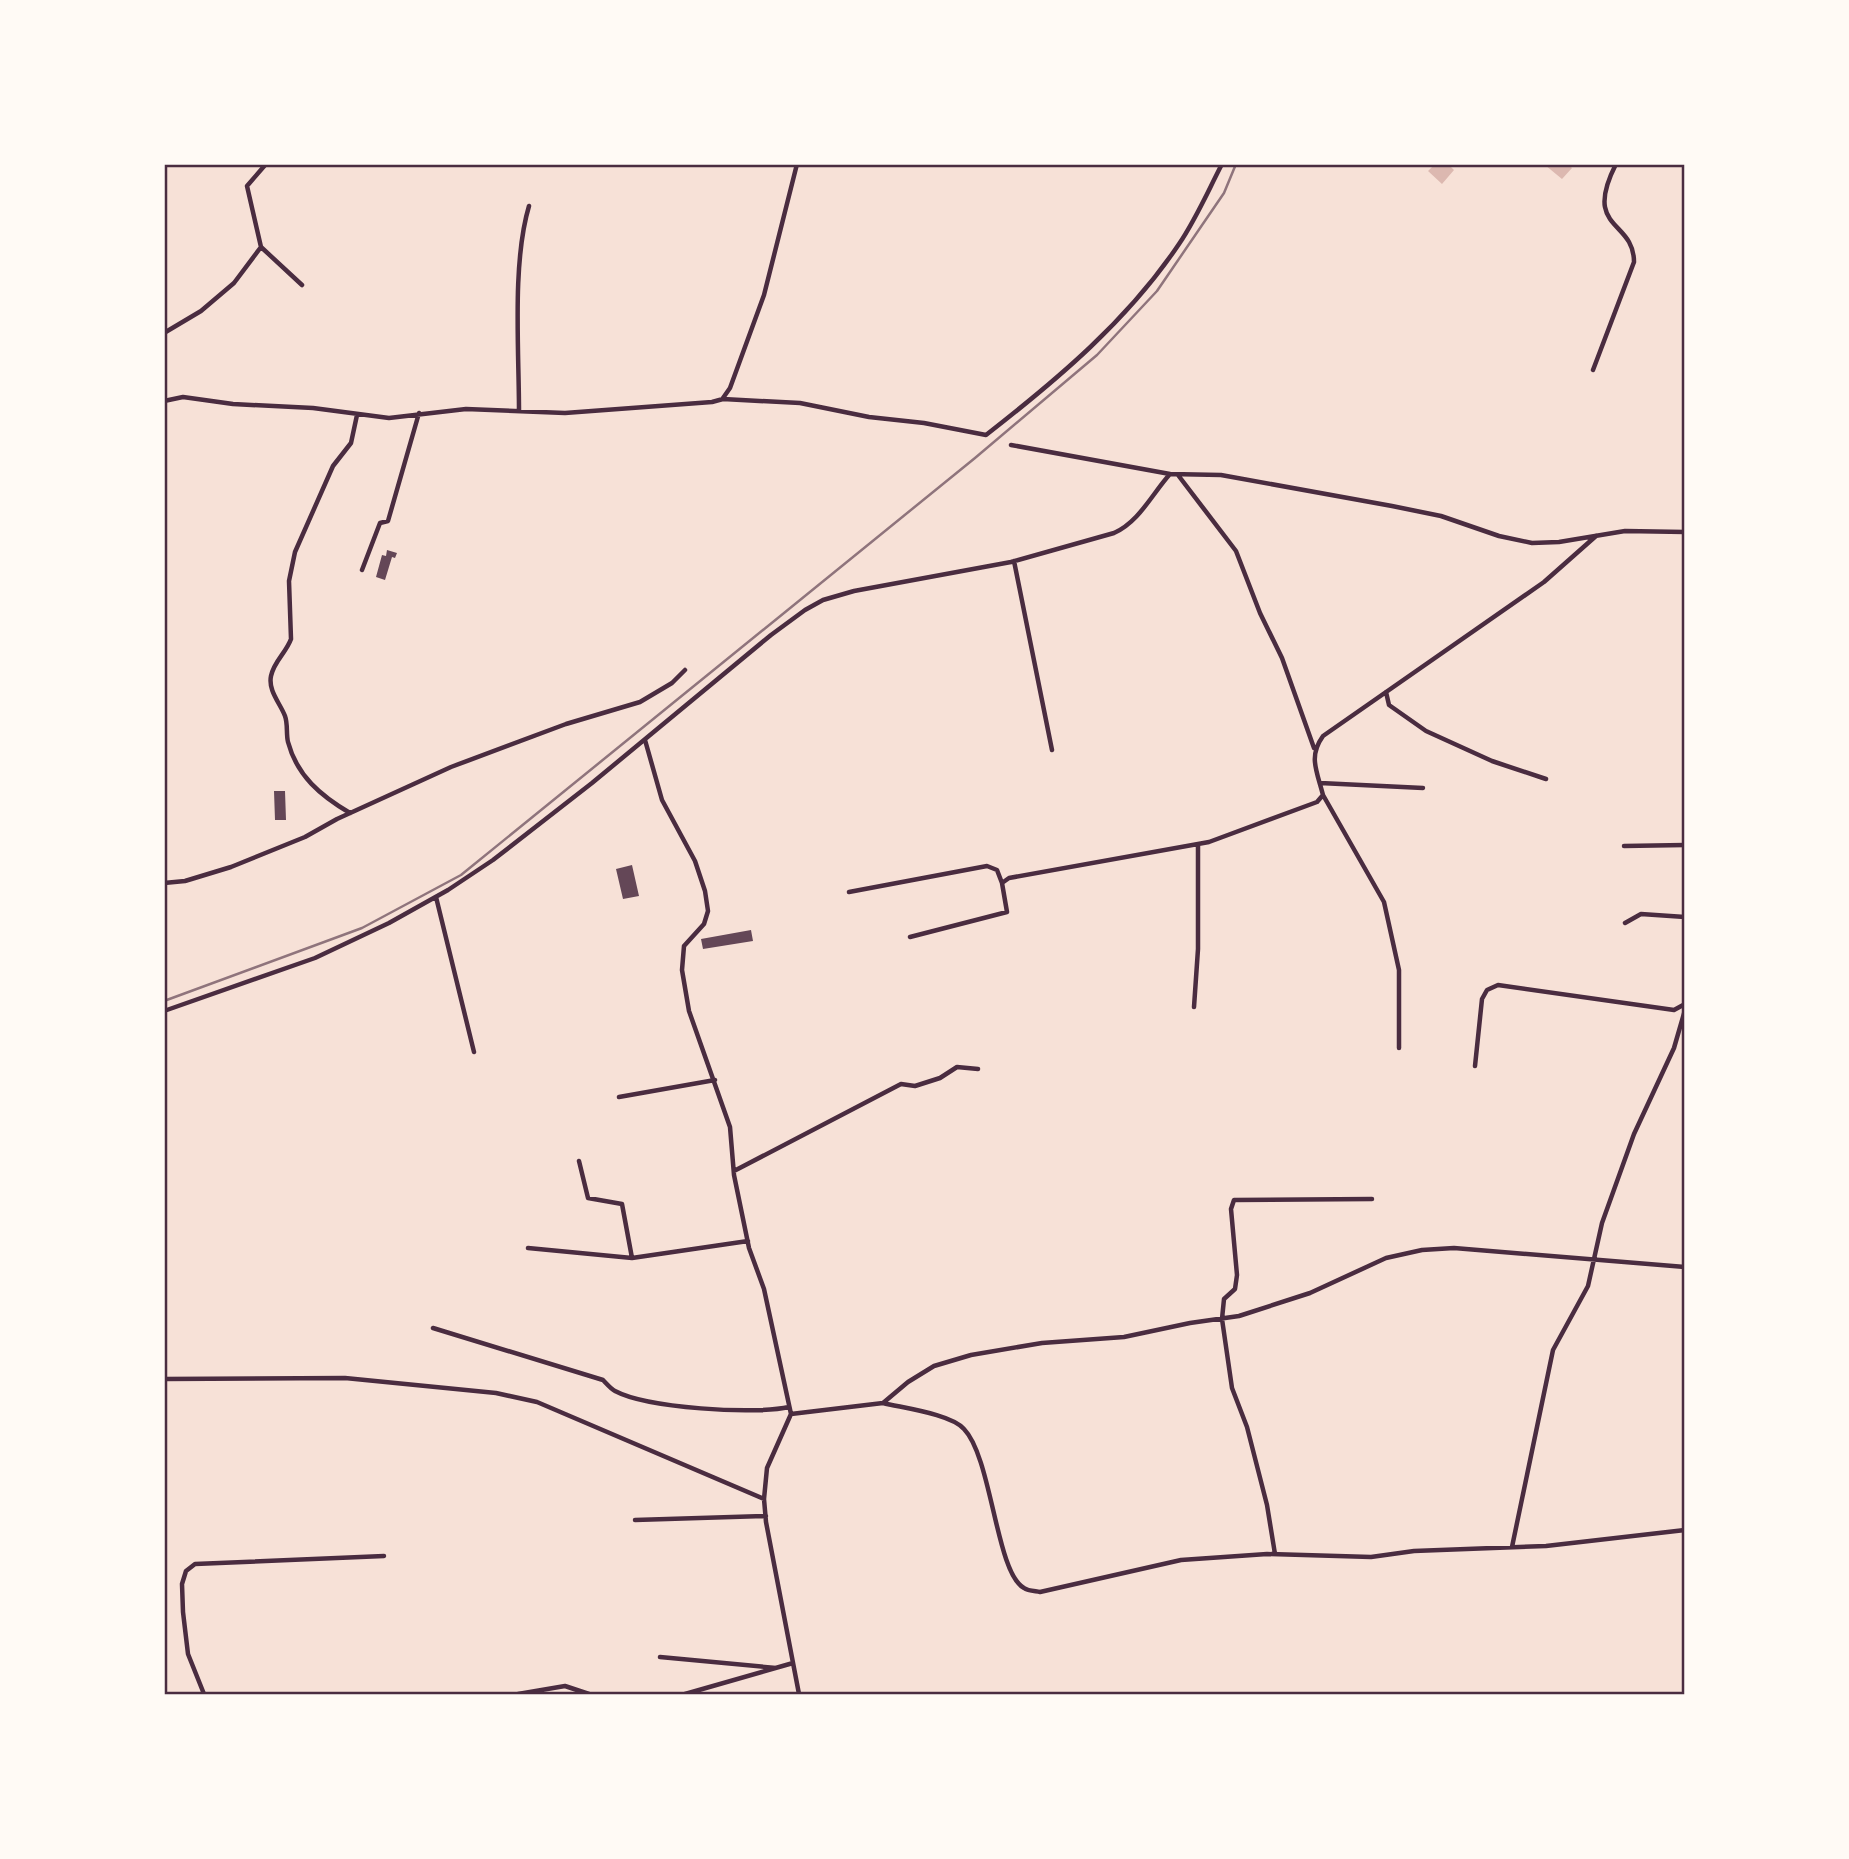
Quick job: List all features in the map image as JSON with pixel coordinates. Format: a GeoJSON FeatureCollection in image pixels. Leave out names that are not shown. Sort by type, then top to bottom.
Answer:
{"type":"FeatureCollection","features":[{"type":"Feature","properties":{"kind":"street"},"geometry":{"type":"LineString","coordinates":[[266,164],[247,186],[261,247],[302,285]]}},
{"type":"Feature","properties":{"kind":"street"},"geometry":{"type":"LineString","coordinates":[[723,399],[730,388],[764,295],[797,164]]}},
{"type":"Feature","properties":{"kind":"street"},"geometry":{"type":"LineString","coordinates":[[164,401],[183,397],[233,404],[313,408],[389,418],[466,409],[565,412],[723,399],[800,403],[986,435],[1071,366],[1121,316],[1190,228],[1222,164]]}},
{"type":"Feature","properties":{"kind":"street"},"geometry":{"type":"LineString","coordinates":[[1593,370],[1634,262],[1634,249],[1606,215],[1603,197],[1616,164]]}},
{"type":"Feature","properties":{"kind":"street"},"geometry":{"type":"LineString","coordinates":[[519,411],[519,278],[529,206]]}},
{"type":"Feature","properties":{"kind":"street"},"geometry":{"type":"LineString","coordinates":[[164,333],[201,311],[234,283],[261,247]]}},
{"type":"Feature","properties":{"kind":"street"},"geometry":{"type":"LineString","coordinates":[[164,342],[164,366]]}},
{"type":"Feature","properties":{"kind":"street"},"geometry":{"type":"LineString","coordinates":[[362,570],[380,523],[388,521],[419,414]]}},
{"type":"Feature","properties":{"kind":"street"},"geometry":{"type":"LineString","coordinates":[[350,813],[331,802],[313,786],[293,761],[285,715],[276,702],[270,680],[274,664],[291,639],[289,581],[295,552],[333,466],[351,443],[357,415]]}},
{"type":"Feature","properties":{"kind":"street"},"geometry":{"type":"LineString","coordinates":[[1011,445],[1170,474],[1221,475],[1392,506],[1441,516],[1499,536],[1532,542],[1559,542],[1625,531],[1685,532]]}},
{"type":"Feature","properties":{"kind":"street"},"geometry":{"type":"LineString","coordinates":[[164,1011],[315,958],[436,897],[493,860],[645,740],[771,635],[823,600],[1014,561],[1126,528],[1170,474]]}},
{"type":"Feature","properties":{"kind":"street"},"geometry":{"type":"LineString","coordinates":[[1178,474],[1236,551],[1282,658],[1314,748],[1314,760],[1323,795],[1384,902],[1399,970],[1399,1048]]}},
{"type":"Feature","properties":{"kind":"street"},"geometry":{"type":"LineString","coordinates":[[1314,748],[1323,736],[1544,582],[1597,536]]}},
{"type":"Feature","properties":{"kind":"street"},"geometry":{"type":"LineString","coordinates":[[1014,561],[1052,750]]}},
{"type":"Feature","properties":{"kind":"street"},"geometry":{"type":"LineString","coordinates":[[164,883],[184,881],[231,867],[305,837],[350,813],[451,767],[566,723],[640,702],[672,683],[685,670]]}},
{"type":"Feature","properties":{"kind":"street"},"geometry":{"type":"LineString","coordinates":[[1386,692],[1389,705],[1426,731],[1492,761],[1546,779]]}},
{"type":"Feature","properties":{"kind":"street"},"geometry":{"type":"LineString","coordinates":[[645,740],[663,800],[695,861],[705,891],[708,911],[704,924],[684,946],[682,970],[689,1011],[730,1126],[734,1171],[748,1241],[764,1289],[791,1414],[767,1468],[764,1499],[799,1695]]}},
{"type":"Feature","properties":{"kind":"street"},"geometry":{"type":"LineString","coordinates":[[1320,783],[1423,788]]}},
{"type":"Feature","properties":{"kind":"street"},"geometry":{"type":"LineString","coordinates":[[1002,883],[1009,878],[1198,844],[1317,802],[1323,795]]}},
{"type":"Feature","properties":{"kind":"street"},"geometry":{"type":"LineString","coordinates":[[1194,1007],[1198,949],[1198,844]]}},
{"type":"Feature","properties":{"kind":"street"},"geometry":{"type":"LineString","coordinates":[[1624,846],[1685,845]]}},
{"type":"Feature","properties":{"kind":"street"},"geometry":{"type":"LineString","coordinates":[[849,892],[987,866],[997,870],[1007,912],[910,937]]}},
{"type":"Feature","properties":{"kind":"street"},"geometry":{"type":"LineString","coordinates":[[436,897],[474,1052]]}},
{"type":"Feature","properties":{"kind":"street"},"geometry":{"type":"LineString","coordinates":[[1625,923],[1641,914],[1685,916]]}},
{"type":"Feature","properties":{"kind":"street"},"geometry":{"type":"LineString","coordinates":[[1475,1066],[1482,999],[1486,990],[1498,985],[1674,1010],[1685,1004]]}},
{"type":"Feature","properties":{"kind":"street"},"geometry":{"type":"LineString","coordinates":[[1512,1547],[1553,1350],[1588,1286],[1602,1223],[1634,1134],[1674,1048],[1685,1010]]}},
{"type":"Feature","properties":{"kind":"street"},"geometry":{"type":"LineString","coordinates":[[734,1171],[901,1084],[915,1086],[940,1078],[957,1067],[978,1069]]}},
{"type":"Feature","properties":{"kind":"street"},"geometry":{"type":"LineString","coordinates":[[619,1097],[715,1080]]}},
{"type":"Feature","properties":{"kind":"street"},"geometry":{"type":"LineString","coordinates":[[579,1161],[589,1198],[622,1204],[632,1258]]}},
{"type":"Feature","properties":{"kind":"street"},"geometry":{"type":"LineString","coordinates":[[1275,1554],[1267,1506],[1247,1427],[1232,1388],[1222,1319],[1224,1299],[1235,1289],[1237,1275],[1231,1209],[1234,1200],[1372,1199]]}},
{"type":"Feature","properties":{"kind":"street"},"geometry":{"type":"LineString","coordinates":[[528,1248],[632,1258],[748,1241]]}},
{"type":"Feature","properties":{"kind":"street"},"geometry":{"type":"LineString","coordinates":[[883,1403],[933,1366],[971,1355],[1042,1343],[1124,1337],[1222,1319],[1275,1306],[1386,1258],[1422,1250],[1454,1248],[1685,1267]]}},
{"type":"Feature","properties":{"kind":"street"},"geometry":{"type":"LineString","coordinates":[[433,1328],[603,1380],[615,1391],[653,1402],[770,1411],[789,1407]]}},
{"type":"Feature","properties":{"kind":"street"},"geometry":{"type":"LineString","coordinates":[[164,1379],[345,1378],[496,1392],[537,1402],[764,1499]]}},
{"type":"Feature","properties":{"kind":"street"},"geometry":{"type":"LineString","coordinates":[[791,1414],[883,1403],[945,1418],[963,1427],[972,1440],[983,1472],[1012,1574],[1023,1588],[1040,1592],[1181,1560],[1275,1554],[1371,1557],[1414,1551],[1546,1546],[1685,1530]]}},
{"type":"Feature","properties":{"kind":"street"},"geometry":{"type":"LineString","coordinates":[[635,1520],[766,1516]]}},
{"type":"Feature","properties":{"kind":"street"},"geometry":{"type":"LineString","coordinates":[[204,1695],[188,1654],[183,1612],[182,1584],[186,1571],[195,1564],[384,1556]]}},
{"type":"Feature","properties":{"kind":"street"},"geometry":{"type":"LineString","coordinates":[[660,1657],[775,1668]]}},
{"type":"Feature","properties":{"kind":"street"},"geometry":{"type":"LineString","coordinates":[[685,1695],[793,1663]]}},
{"type":"Feature","properties":{"kind":"street"},"geometry":{"type":"LineString","coordinates":[[518,1695],[565,1686],[589,1695]]}},
{"type":"Feature","properties":{"kind":"shaded area"},"geometry":{"type":"Polygon","coordinates":[[[1435,164],[1449,165],[1454,170],[1442,184],[1428,171],[1435,164]]]}},
{"type":"Feature","properties":{"kind":"shaded area"},"geometry":{"type":"Polygon","coordinates":[[[1545,165],[1569,165],[1572,168],[1562,179],[1545,165]]]}},
{"type":"Feature","properties":{"kind":"building"},"geometry":{"type":"Polygon","coordinates":[[[387,550],[397,553],[395,558],[392,557],[385,580],[376,577],[382,555],[386,556],[387,550]]]}},
{"type":"Feature","properties":{"kind":"building"},"geometry":{"type":"Polygon","coordinates":[[[274,791],[285,791],[286,820],[275,820],[274,791]]]}},
{"type":"Feature","properties":{"kind":"building"},"geometry":{"type":"Polygon","coordinates":[[[632,865],[639,896],[623,899],[616,869],[632,865]]]}},
{"type":"Feature","properties":{"kind":"building"},"geometry":{"type":"Polygon","coordinates":[[[751,930],[753,941],[703,949],[701,939],[751,930]]]}},
{"type":"Feature","properties":{"kind":"railway"},"geometry":{"type":"LineString","coordinates":[[164,1001],[362,928],[461,875],[975,458],[1097,355],[1157,291],[1224,193],[1236,164]]}}]}
